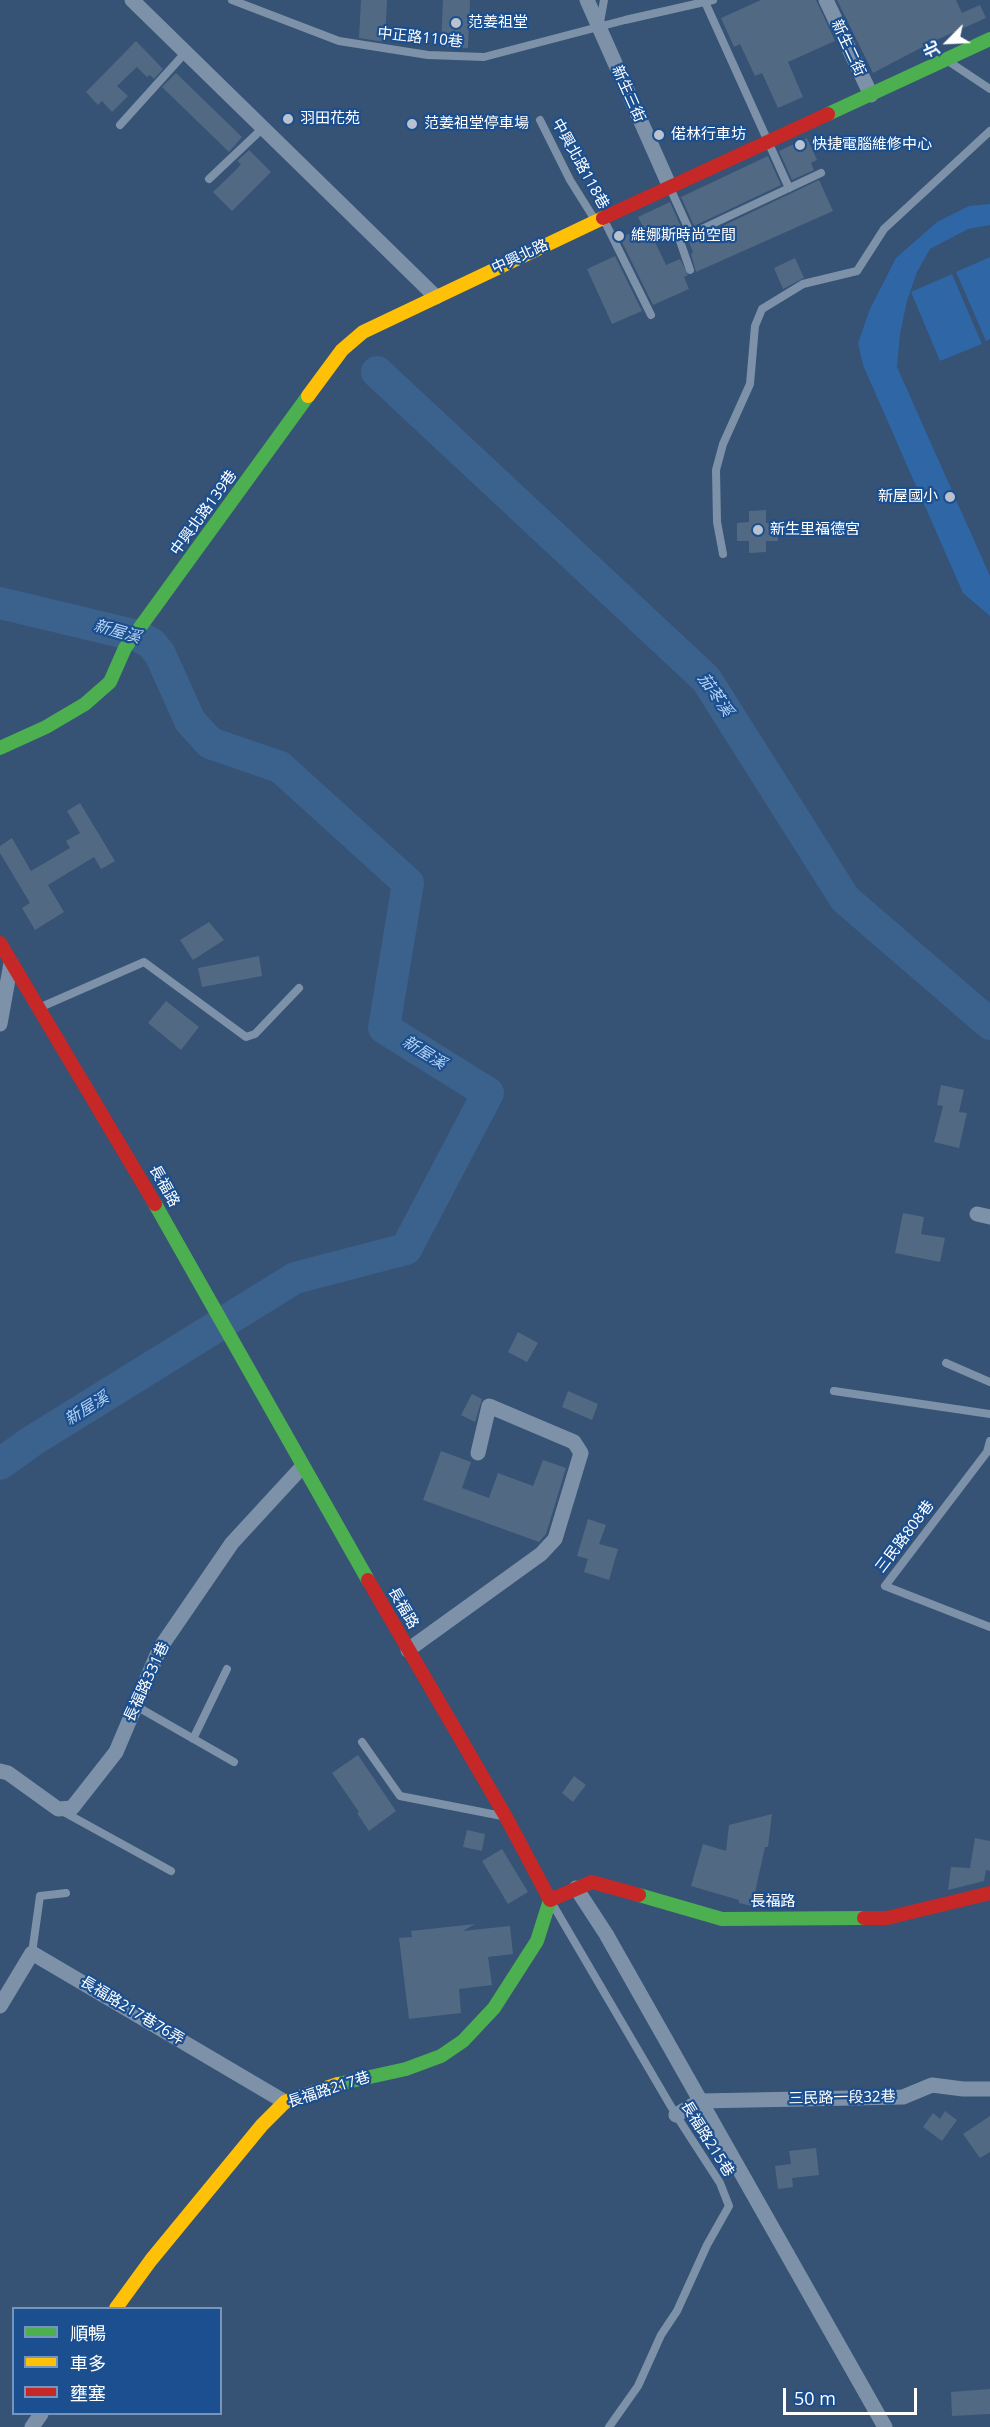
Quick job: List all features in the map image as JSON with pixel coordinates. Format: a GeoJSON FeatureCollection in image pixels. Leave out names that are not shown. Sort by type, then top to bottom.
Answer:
{"type":"FeatureCollection","features":[{"type":"Feature","properties":{"kind":"street"},"geometry":{"type":"LineString","coordinates":[[132,0],[436,297]]}},
{"type":"Feature","properties":{"kind":"street","name":"新生三街"},"geometry":{"type":"LineString","coordinates":[[587,0],[670,187]]}},
{"type":"Feature","properties":{"kind":"street","name":"新生二街"},"geometry":{"type":"LineString","coordinates":[[826,0],[871,95]]}},
{"type":"Feature","properties":{"kind":"street","name":"中興北路"},"geometry":{"type":"LineString","coordinates":[[436,297],[990,39]]}},
{"type":"Feature","properties":{"kind":"street","name":"中興北路139巷"},"geometry":{"type":"LineString","coordinates":[[0,748],[46,727],[85,704],[110,682],[125,648],[342,350],[363,332],[436,297]]}},
{"type":"Feature","properties":{"kind":"street","name":"長福路"},"geometry":{"type":"LineString","coordinates":[[0,943],[132,1163],[302,1467],[506,1817],[550,1900],[592,1882],[722,1919],[886,1918],[990,1893]]}},
{"type":"Feature","properties":{"kind":"street"},"geometry":{"type":"LineString","coordinates":[[0,1024],[11,963]]}},
{"type":"Feature","properties":{"kind":"street"},"geometry":{"type":"LineString","coordinates":[[408,1650],[541,1554],[555,1539],[581,1453],[574,1442],[489,1406],[478,1453]]}},
{"type":"Feature","properties":{"kind":"street","name":"長福路331巷"},"geometry":{"type":"LineString","coordinates":[[58,1809],[72,1808],[116,1752],[160,1648],[225,1553],[302,1467]]}},
{"type":"Feature","properties":{"kind":"street"},"geometry":{"type":"LineString","coordinates":[[0,1771],[8,1773],[58,1809]]}},
{"type":"Feature","properties":{"kind":"street"},"geometry":{"type":"LineString","coordinates":[[576,1888],[606,1934],[688,2108],[885,2427]]}},
{"type":"Feature","properties":{"kind":"street","name":"長福路217巷"},"geometry":{"type":"LineString","coordinates":[[117,2307],[262,2125],[285,2102],[345,2082],[406,2069],[441,2056],[463,2041],[494,2008],[537,1941],[550,1900]]}},
{"type":"Feature","properties":{"kind":"street"},"geometry":{"type":"LineString","coordinates":[[0,2006],[32,1953]]}},
{"type":"Feature","properties":{"kind":"street","name":"長福路217巷76弄"},"geometry":{"type":"LineString","coordinates":[[32,1953],[285,2102]]}},
{"type":"Feature","properties":{"kind":"street","name":"三民路一段32巷"},"geometry":{"type":"LineString","coordinates":[[688,2108],[903,2097],[932,2085],[963,2089],[990,2089]]}},
{"type":"Feature","properties":{"kind":"lane","name":"中正路110巷"},"geometry":{"type":"LineString","coordinates":[[232,0],[339,41],[428,55],[484,57],[625,20],[709,1]]}},
{"type":"Feature","properties":{"kind":"lane"},"geometry":{"type":"LineString","coordinates":[[599,28],[604,0]]}},
{"type":"Feature","properties":{"kind":"lane"},"geometry":{"type":"LineString","coordinates":[[709,1],[789,188]]}},
{"type":"Feature","properties":{"kind":"lane"},"geometry":{"type":"LineString","coordinates":[[120,125],[185,53]]}},
{"type":"Feature","properties":{"kind":"lane"},"geometry":{"type":"LineString","coordinates":[[947,60],[990,89]]}},
{"type":"Feature","properties":{"kind":"lane","name":"中興北路118巷"},"geometry":{"type":"LineString","coordinates":[[540,120],[570,180],[600,220],[651,315]]}},
{"type":"Feature","properties":{"kind":"lane"},"geometry":{"type":"LineString","coordinates":[[209,179],[263,128]]}},
{"type":"Feature","properties":{"kind":"lane"},"geometry":{"type":"LineString","coordinates":[[723,555],[717,522],[716,470],[723,444],[750,384],[755,326],[762,309],[803,284],[857,271],[884,229],[990,131]]}},
{"type":"Feature","properties":{"kind":"lane"},"geometry":{"type":"LineString","coordinates":[[690,270],[680,241],[821,173]]}},
{"type":"Feature","properties":{"kind":"lane"},"geometry":{"type":"LineString","coordinates":[[670,187],[691,234]]}},
{"type":"Feature","properties":{"kind":"lane"},"geometry":{"type":"LineString","coordinates":[[39,1007],[144,962],[246,1037],[255,1034],[299,988]]}},
{"type":"Feature","properties":{"kind":"lane"},"geometry":{"type":"LineString","coordinates":[[946,1363],[990,1382]]}},
{"type":"Feature","properties":{"kind":"lane"},"geometry":{"type":"LineString","coordinates":[[834,1391],[990,1414]]}},
{"type":"Feature","properties":{"kind":"lane","name":"三民路808巷"},"geometry":{"type":"LineString","coordinates":[[990,1441],[987,1452],[885,1586],[990,1627]]}},
{"type":"Feature","properties":{"kind":"lane"},"geometry":{"type":"LineString","coordinates":[[193,1739],[227,1669]]}},
{"type":"Feature","properties":{"kind":"lane"},"geometry":{"type":"LineString","coordinates":[[136,1706],[234,1762]]}},
{"type":"Feature","properties":{"kind":"lane"},"geometry":{"type":"LineString","coordinates":[[362,1742],[400,1796],[506,1817]]}},
{"type":"Feature","properties":{"kind":"lane"},"geometry":{"type":"LineString","coordinates":[[58,1809],[171,1871]]}},
{"type":"Feature","properties":{"kind":"lane"},"geometry":{"type":"LineString","coordinates":[[32,1953],[40,1896],[66,1893]]}},
{"type":"Feature","properties":{"kind":"lane","name":"長福路215巷"},"geometry":{"type":"LineString","coordinates":[[550,1900],[688,2108],[729,2206],[707,2245],[677,2311],[661,2335],[638,2386],[609,2427]]}},
{"type":"Feature","properties":{"kind":"shaded area"},"geometry":{"type":"Polygon","coordinates":[[[990,204],[990,225],[968,229],[930,249],[917,272],[907,301],[900,334],[897,367],[990,576],[990,616],[963,593],[863,365],[858,343],[870,309],[896,258],[937,222],[969,206],[990,204]]]}},
{"type":"Feature","properties":{"kind":"shaded area"},"geometry":{"type":"Polygon","coordinates":[[[990,257],[990,339],[986,341],[956,272],[990,257]]]}},
{"type":"Feature","properties":{"kind":"shaded area"},"geometry":{"type":"Polygon","coordinates":[[[952,274],[982,344],[940,361],[911,292],[952,274]]]}},
{"type":"Feature","properties":{"kind":"building"},"geometry":{"type":"Polygon","coordinates":[[[361,0],[387,0],[385,42],[359,38],[361,0]]]}},
{"type":"Feature","properties":{"kind":"building","name":"范姜祖堂"},"geometry":{"type":"Polygon","coordinates":[[[443,0],[470,0],[468,48],[441,46],[443,0]]]}},
{"type":"Feature","properties":{"kind":"building"},"geometry":{"type":"Polygon","coordinates":[[[761,0],[816,0],[835,41],[788,62],[803,97],[778,108],[762,73],[755,76],[740,44],[734,47],[721,18],[761,0]]]}},
{"type":"Feature","properties":{"kind":"building"},"geometry":{"type":"Polygon","coordinates":[[[837,0],[956,0],[962,13],[980,5],[986,18],[932,42],[873,73],[837,0]]]}},
{"type":"Feature","properties":{"kind":"building"},"geometry":{"type":"Polygon","coordinates":[[[136,41],[163,69],[154,79],[150,75],[147,77],[137,67],[117,86],[128,96],[112,112],[102,101],[98,105],[86,92],[136,41]]]}},
{"type":"Feature","properties":{"kind":"building"},"geometry":{"type":"Polygon","coordinates":[[[176,73],[242,137],[229,152],[162,87],[176,73]]]}},
{"type":"Feature","properties":{"kind":"building"},"geometry":{"type":"Polygon","coordinates":[[[807,138],[817,160],[811,163],[814,170],[792,180],[779,151],[807,138]]]}},
{"type":"Feature","properties":{"kind":"building"},"geometry":{"type":"Polygon","coordinates":[[[249,150],[271,172],[232,211],[213,192],[237,169],[241,164],[237,161],[249,150]]]}},
{"type":"Feature","properties":{"kind":"building"},"geometry":{"type":"Polygon","coordinates":[[[768,156],[781,185],[694,226],[681,197],[768,156]]]}},
{"type":"Feature","properties":{"kind":"building"},"geometry":{"type":"Polygon","coordinates":[[[819,180],[833,211],[696,272],[689,242],[819,180]]]}},
{"type":"Feature","properties":{"kind":"building"},"geometry":{"type":"Polygon","coordinates":[[[670,202],[681,227],[654,240],[666,265],[680,259],[688,275],[684,277],[689,289],[653,305],[620,238],[643,227],[638,217],[670,202]]]}},
{"type":"Feature","properties":{"kind":"building"},"geometry":{"type":"Polygon","coordinates":[[[615,256],[642,311],[612,324],[587,269],[615,256]]]}},
{"type":"Feature","properties":{"kind":"building"},"geometry":{"type":"Polygon","coordinates":[[[795,258],[804,278],[783,289],[774,268],[795,258]]]}},
{"type":"Feature","properties":{"kind":"building"},"geometry":{"type":"Polygon","coordinates":[[[766,510],[766,523],[777,522],[778,541],[766,541],[766,552],[749,553],[749,541],[737,541],[737,523],[749,522],[749,511],[766,510]]]}},
{"type":"Feature","properties":{"kind":"building"},"geometry":{"type":"Polygon","coordinates":[[[80,803],[115,861],[101,869],[94,857],[48,885],[64,912],[35,930],[22,908],[30,903],[0,853],[0,846],[12,838],[31,871],[70,848],[66,841],[80,833],[67,811],[80,803]]]}},
{"type":"Feature","properties":{"kind":"building"},"geometry":{"type":"Polygon","coordinates":[[[209,922],[224,940],[193,960],[180,940],[209,922]]]}},
{"type":"Feature","properties":{"kind":"building"},"geometry":{"type":"Polygon","coordinates":[[[259,956],[262,976],[202,987],[198,968],[259,956]]]}},
{"type":"Feature","properties":{"kind":"building"},"geometry":{"type":"Polygon","coordinates":[[[166,1001],[199,1027],[181,1050],[148,1023],[166,1001]]]}},
{"type":"Feature","properties":{"kind":"building"},"geometry":{"type":"Polygon","coordinates":[[[941,1085],[964,1090],[959,1112],[967,1113],[959,1148],[934,1142],[943,1106],[937,1105],[941,1085]]]}},
{"type":"Feature","properties":{"kind":"building"},"geometry":{"type":"Polygon","coordinates":[[[903,1213],[924,1217],[921,1234],[945,1238],[940,1262],[895,1253],[903,1213]]]}},
{"type":"Feature","properties":{"kind":"building"},"geometry":{"type":"Polygon","coordinates":[[[518,1332],[538,1343],[527,1362],[508,1352],[518,1332]]]}},
{"type":"Feature","properties":{"kind":"building"},"geometry":{"type":"Polygon","coordinates":[[[568,1391],[598,1404],[592,1420],[562,1407],[568,1391]]]}},
{"type":"Feature","properties":{"kind":"building"},"geometry":{"type":"Polygon","coordinates":[[[472,1394],[482,1399],[475,1422],[461,1415],[472,1394]]]}},
{"type":"Feature","properties":{"kind":"building"},"geometry":{"type":"Polygon","coordinates":[[[441,1451],[471,1462],[462,1488],[489,1498],[498,1473],[533,1486],[543,1460],[566,1468],[546,1534],[539,1542],[423,1500],[441,1451]]]}},
{"type":"Feature","properties":{"kind":"building"},"geometry":{"type":"Polygon","coordinates":[[[588,1519],[606,1525],[599,1544],[618,1549],[609,1580],[584,1572],[588,1559],[577,1556],[588,1519]]]}},
{"type":"Feature","properties":{"kind":"building"},"geometry":{"type":"Polygon","coordinates":[[[358,1755],[396,1811],[369,1831],[332,1773],[358,1755]]]}},
{"type":"Feature","properties":{"kind":"building"},"geometry":{"type":"Polygon","coordinates":[[[574,1776],[586,1785],[573,1802],[562,1793],[574,1776]]]}},
{"type":"Feature","properties":{"kind":"building"},"geometry":{"type":"Polygon","coordinates":[[[772,1814],[768,1847],[765,1847],[752,1906],[691,1886],[703,1844],[726,1851],[729,1825],[772,1814]]]}},
{"type":"Feature","properties":{"kind":"building"},"geometry":{"type":"Polygon","coordinates":[[[467,1830],[485,1834],[482,1851],[463,1847],[467,1830]]]}},
{"type":"Feature","properties":{"kind":"building"},"geometry":{"type":"Polygon","coordinates":[[[975,1838],[990,1841],[990,1871],[986,1870],[984,1881],[948,1890],[951,1867],[970,1868],[975,1838]]]}},
{"type":"Feature","properties":{"kind":"building"},"geometry":{"type":"Polygon","coordinates":[[[502,1849],[528,1892],[508,1904],[482,1861],[502,1849]]]}},
{"type":"Feature","properties":{"kind":"building"},"geometry":{"type":"Polygon","coordinates":[[[475,1924],[463,1931],[510,1926],[513,1954],[488,1957],[492,1985],[459,1989],[461,2013],[409,2019],[399,1938],[412,1937],[411,1931],[475,1924]]]}},
{"type":"Feature","properties":{"kind":"building"},"geometry":{"type":"Polygon","coordinates":[[[945,2111],[957,2120],[942,2141],[923,2127],[933,2113],[940,2119],[945,2111]]]}},
{"type":"Feature","properties":{"kind":"building"},"geometry":{"type":"Polygon","coordinates":[[[990,2116],[990,2152],[980,2158],[963,2134],[990,2116]]]}},
{"type":"Feature","properties":{"kind":"building"},"geometry":{"type":"Polygon","coordinates":[[[816,2148],[819,2175],[792,2178],[793,2187],[778,2189],[775,2166],[791,2164],[789,2151],[816,2148]]]}},
{"type":"Feature","properties":{"kind":"building"},"geometry":{"type":"Polygon","coordinates":[[[990,2389],[990,2414],[952,2416],[951,2392],[990,2389]]]}},
{"type":"Feature","properties":{"kind":"waterway","name":"茄苳溪"},"geometry":{"type":"LineString","coordinates":[[377,372],[706,679],[845,899],[990,1024]]}},
{"type":"Feature","properties":{"kind":"waterway","name":"新屋溪"},"geometry":{"type":"LineString","coordinates":[[0,603],[138,636],[151,643],[160,654],[190,721],[210,743],[280,767],[408,883],[384,1028],[488,1093],[406,1249],[295,1278],[32,1441],[0,1464]]}},
{"type":"Feature","properties":{"kind":"traffic: fast"},"geometry":{"type":"LineString","coordinates":[[828,114],[990,39]]}},
{"type":"Feature","properties":{"kind":"traffic: fast"},"geometry":{"type":"LineString","coordinates":[[0,748],[46,727],[85,704],[110,682],[125,648],[308,396]]}},
{"type":"Feature","properties":{"kind":"traffic: fast"},"geometry":{"type":"LineString","coordinates":[[155,1204],[368,1580]]}},
{"type":"Feature","properties":{"kind":"traffic: fast"},"geometry":{"type":"LineString","coordinates":[[639,1895],[722,1919],[864,1918]]}},
{"type":"Feature","properties":{"kind":"traffic: fast"},"geometry":{"type":"LineString","coordinates":[[338,2084],[406,2069],[441,2056],[463,2041],[494,2008],[537,1941],[550,1900]]}},
{"type":"Feature","properties":{"kind":"traffic: slow"},"geometry":{"type":"LineString","coordinates":[[308,396],[342,350],[363,332],[603,218]]}},
{"type":"Feature","properties":{"kind":"traffic: slow"},"geometry":{"type":"LineString","coordinates":[[117,2307],[151,2260],[262,2125],[285,2102],[338,2084]]}},
{"type":"Feature","properties":{"kind":"traffic: jam"},"geometry":{"type":"LineString","coordinates":[[603,218],[828,114]]}},
{"type":"Feature","properties":{"kind":"traffic: jam"},"geometry":{"type":"LineString","coordinates":[[0,943],[155,1204]]}},
{"type":"Feature","properties":{"kind":"traffic: jam"},"geometry":{"type":"LineString","coordinates":[[368,1580],[506,1817],[550,1900],[592,1882],[639,1895]]}},
{"type":"Feature","properties":{"kind":"traffic: jam"},"geometry":{"type":"LineString","coordinates":[[864,1918],[887,1918],[990,1893]]}},
{"type":"Feature","properties":{"kind":"place","name":"范姜祖堂"},"geometry":{"type":"Point","coordinates":[456,23]}},
{"type":"Feature","properties":{"kind":"place","name":"羽田花苑"},"geometry":{"type":"Point","coordinates":[288,119]}},
{"type":"Feature","properties":{"kind":"place","name":"范姜祖堂停車場"},"geometry":{"type":"Point","coordinates":[412,124]}},
{"type":"Feature","properties":{"kind":"place","name":"偌林行車坊"},"geometry":{"type":"Point","coordinates":[659,135]}},
{"type":"Feature","properties":{"kind":"place","name":"快捷電腦維修中心"},"geometry":{"type":"Point","coordinates":[800,145]}},
{"type":"Feature","properties":{"kind":"place","name":"維娜斯時尚空間"},"geometry":{"type":"Point","coordinates":[619,236]}},
{"type":"Feature","properties":{"kind":"place","name":"新屋國小"},"geometry":{"type":"Point","coordinates":[950,497]}},
{"type":"Feature","properties":{"kind":"place","name":"新生里福德宮"},"geometry":{"type":"Point","coordinates":[758,530]}}]}
